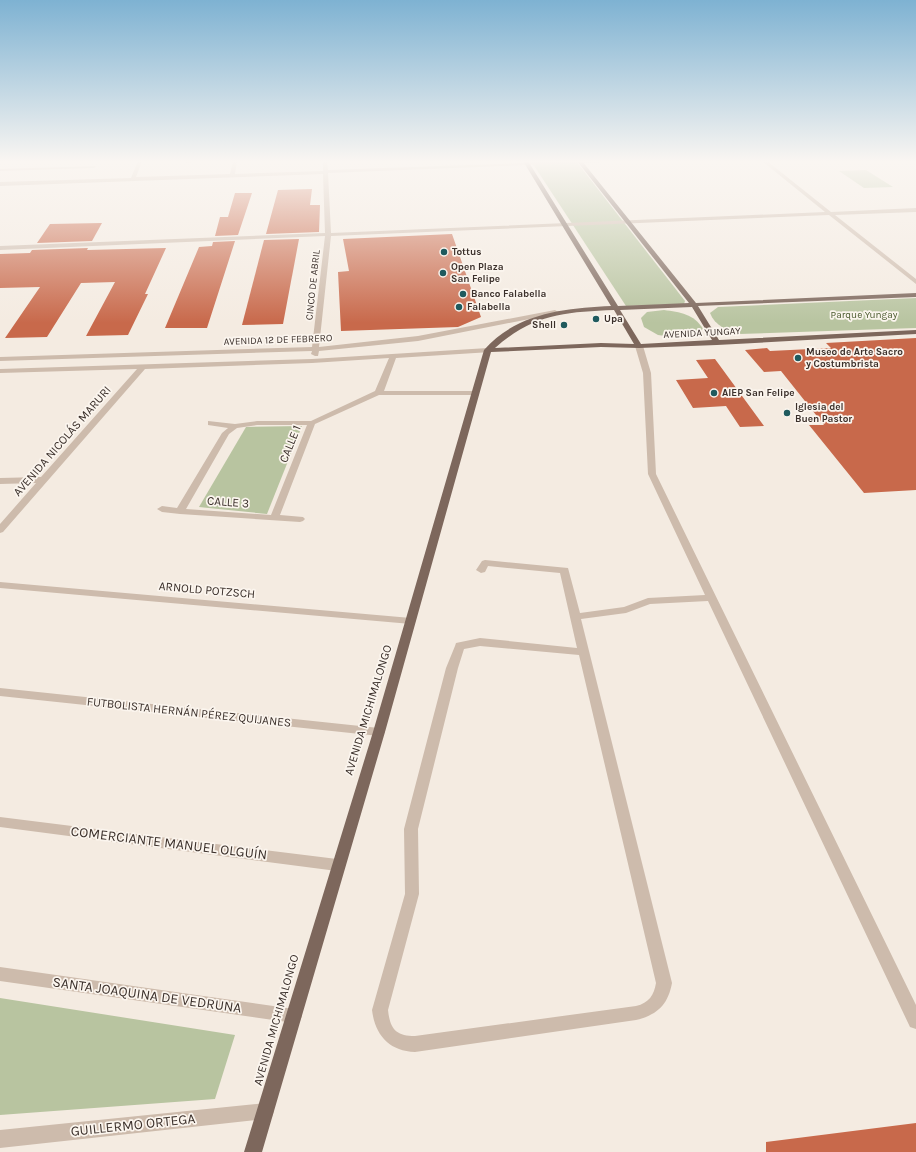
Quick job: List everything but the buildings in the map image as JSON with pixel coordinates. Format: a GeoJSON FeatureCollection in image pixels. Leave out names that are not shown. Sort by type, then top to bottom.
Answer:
{"type":"FeatureCollection","features":[{"type":"Feature","properties":{"kind":"main road"},"geometry":{"type":"LineString","coordinates":[[558,215],[639,346]]}},
{"type":"Feature","properties":{"kind":"main road"},"geometry":{"type":"LineString","coordinates":[[622,215],[694,305],[717,343]]}},
{"type":"Feature","properties":{"kind":"main road"},"geometry":{"type":"LineString","coordinates":[[488,350],[516,327],[554,312],[916,295]]}},
{"type":"Feature","properties":{"kind":"main road","name":"AVENIDA YUNGAY"},"geometry":{"type":"LineString","coordinates":[[488,350],[601,345],[639,346],[717,343],[916,332]]}},
{"type":"Feature","properties":{"kind":"main road","name":"AVENIDA MICHIMALONGO"},"geometry":{"type":"LineString","coordinates":[[253,1152],[337,865],[411,621],[488,350]]}},
{"type":"Feature","properties":{"kind":"street","name":"CINCO DE ABRIL"},"geometry":{"type":"LineString","coordinates":[[312,361],[317,349],[328,234],[327,215]]}},
{"type":"Feature","properties":{"kind":"street"},"geometry":{"type":"LineString","coordinates":[[0,248],[790,215]]}},
{"type":"Feature","properties":{"kind":"street"},"geometry":{"type":"LineString","coordinates":[[832,215],[916,282]]}},
{"type":"Feature","properties":{"kind":"street","name":"AVENIDA 12 DE FEBRERO"},"geometry":{"type":"LineString","coordinates":[[0,359],[128,356],[360,346],[432,336],[508,319],[554,312]]}},
{"type":"Feature","properties":{"kind":"street"},"geometry":{"type":"LineString","coordinates":[[639,346],[647,373],[652,474],[916,1022]]}},
{"type":"Feature","properties":{"kind":"street","name":"AVENIDA 12 DE FEBRERO"},"geometry":{"type":"LineString","coordinates":[[0,371],[312,361],[488,350]]}},
{"type":"Feature","properties":{"kind":"street","name":"AVENIDA NICOLÁS MARURI"},"geometry":{"type":"LineString","coordinates":[[0,530],[45,480],[141,367],[165,354]]}},
{"type":"Feature","properties":{"kind":"street"},"geometry":{"type":"LineString","coordinates":[[128,356],[141,367]]}},
{"type":"Feature","properties":{"kind":"street"},"geometry":{"type":"LineString","coordinates":[[378,393],[381,390],[393,356]]}},
{"type":"Feature","properties":{"kind":"street"},"geometry":{"type":"LineString","coordinates":[[378,393],[476,393]]}},
{"type":"Feature","properties":{"kind":"street","name":"CALLE 1"},"geometry":{"type":"LineString","coordinates":[[274,518],[312,422],[378,393]]}},
{"type":"Feature","properties":{"kind":"street"},"geometry":{"type":"LineString","coordinates":[[211,423],[235,426],[257,423],[312,422]]}},
{"type":"Feature","properties":{"kind":"street"},"geometry":{"type":"LineString","coordinates":[[162,509],[180,510],[226,433],[235,426]]}},
{"type":"Feature","properties":{"kind":"street"},"geometry":{"type":"LineString","coordinates":[[0,481],[45,480]]}},
{"type":"Feature","properties":{"kind":"street","name":"CALLE 3"},"geometry":{"type":"LineString","coordinates":[[180,510],[274,518]]}},
{"type":"Feature","properties":{"kind":"street"},"geometry":{"type":"LineString","coordinates":[[274,518],[300,519]]}},
{"type":"Feature","properties":{"kind":"street"},"geometry":{"type":"LineString","coordinates":[[481,570],[485,563],[564,570],[575,617],[584,652],[664,983],[663,993],[658,1002],[645,1011],[415,1044],[397,1042],[384,1030],[380,1020],[380,1010],[412,894],[411,828],[452,668],[460,646],[480,642],[584,652]]}},
{"type":"Feature","properties":{"kind":"street","name":"ARNOLD POTZSCH"},"geometry":{"type":"LineString","coordinates":[[0,585],[411,621]]}},
{"type":"Feature","properties":{"kind":"street"},"geometry":{"type":"LineString","coordinates":[[575,617],[626,610],[648,601],[712,598]]}},
{"type":"Feature","properties":{"kind":"street","name":"FUTBOLISTA HERNÁN PÉREZ QUIJANES"},"geometry":{"type":"LineString","coordinates":[[0,692],[378,732]]}},
{"type":"Feature","properties":{"kind":"street","name":"COMERCIANTE MANUEL OLGUÍN"},"geometry":{"type":"LineString","coordinates":[[0,822],[337,865]]}},
{"type":"Feature","properties":{"kind":"street","name":"SANTA JOAQUINA DE VEDRUNA"},"geometry":{"type":"LineString","coordinates":[[0,974],[294,1016]]}},
{"type":"Feature","properties":{"kind":"street","name":"GUILLERMO ORTEGA"},"geometry":{"type":"LineString","coordinates":[[0,1139],[266,1111]]}},
{"type":"Feature","properties":{"kind":"green space"},"geometry":{"type":"Polygon","coordinates":[[[566,215],[618,215],[685,301],[684,304],[626,306],[566,215]]]}},
{"type":"Feature","properties":{"kind":"green space","name":"Parque Yungay"},"geometry":{"type":"Polygon","coordinates":[[[916,298],[916,328],[739,334],[718,324],[710,313],[718,307],[916,298]]]}},
{"type":"Feature","properties":{"kind":"green space"},"geometry":{"type":"Polygon","coordinates":[[[664,310],[681,313],[691,317],[703,329],[693,337],[673,337],[658,335],[644,327],[641,318],[647,312],[664,310]]]}},
{"type":"Feature","properties":{"kind":"green space"},"geometry":{"type":"Polygon","coordinates":[[[302,426],[267,514],[199,507],[246,427],[302,426]]]}},
{"type":"Feature","properties":{"kind":"green space"},"geometry":{"type":"Polygon","coordinates":[[[0,998],[235,1035],[215,1099],[0,1115],[0,998]]]}},
{"type":"Feature","properties":{"kind":"place","name":"Tottus"},"geometry":{"type":"Point","coordinates":[444,252]}},
{"type":"Feature","properties":{"kind":"place","name":"Open Plaza San Felipe"},"geometry":{"type":"Point","coordinates":[443,273]}},
{"type":"Feature","properties":{"kind":"place","name":"Banco Falabella"},"geometry":{"type":"Point","coordinates":[463,294]}},
{"type":"Feature","properties":{"kind":"place","name":"Falabella"},"geometry":{"type":"Point","coordinates":[459,307]}},
{"type":"Feature","properties":{"kind":"place","name":"Upa"},"geometry":{"type":"Point","coordinates":[596,319]}},
{"type":"Feature","properties":{"kind":"place","name":"Shell"},"geometry":{"type":"Point","coordinates":[564,325]}},
{"type":"Feature","properties":{"kind":"place","name":"Museo de Arte Sacro y Costumbrista"},"geometry":{"type":"Point","coordinates":[798,358]}},
{"type":"Feature","properties":{"kind":"place","name":"AIEP San Felipe"},"geometry":{"type":"Point","coordinates":[714,393]}},
{"type":"Feature","properties":{"kind":"place","name":"Iglesia del Buen Pastor"},"geometry":{"type":"Point","coordinates":[787,413]}}]}
